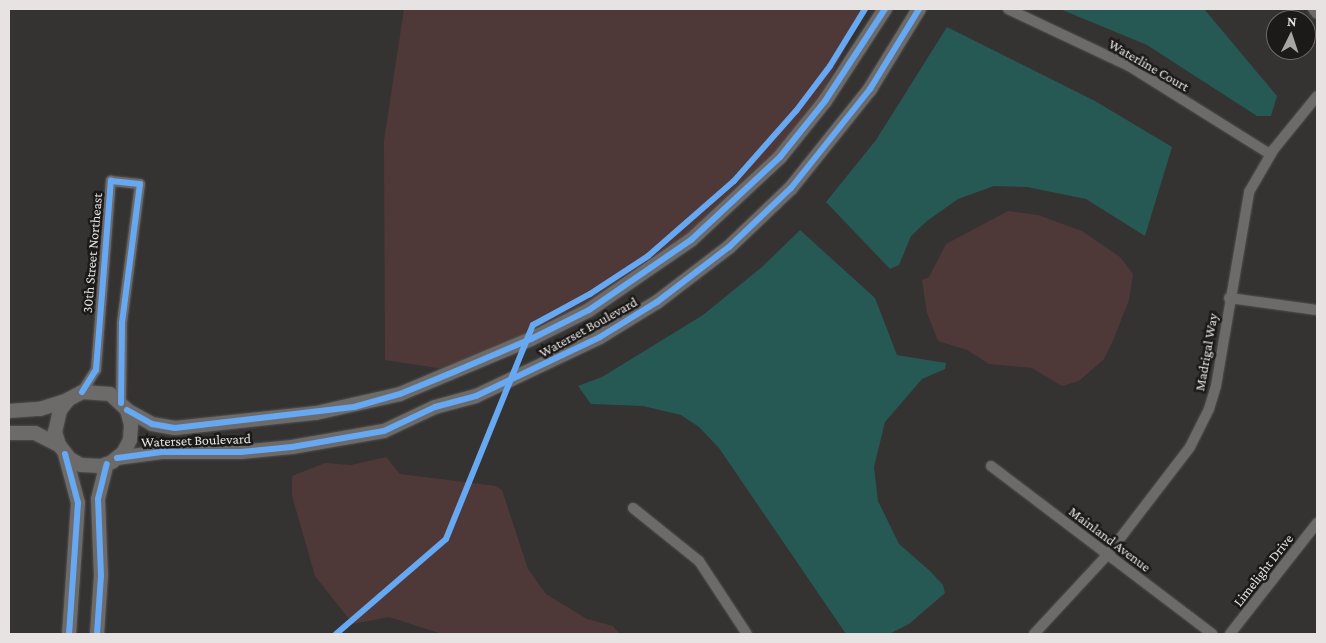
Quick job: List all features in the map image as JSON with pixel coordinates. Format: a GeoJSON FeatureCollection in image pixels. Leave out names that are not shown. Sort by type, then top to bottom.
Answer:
{"type":"FeatureCollection","features":[{"type":"Feature","properties":{"kind":"street","name":"Waterset Boulevard"},"geometry":{"type":"LineString","coordinates":[[124,406],[152,424],[175,428],[354,407],[400,394],[456,371],[531,340],[589,310],[691,240],[773,163],[825,101],[885,9]]}},
{"type":"Feature","properties":{"kind":"street","name":"Waterset Boulevard"},"geometry":{"type":"LineString","coordinates":[[112,461],[155,452],[241,452],[292,447],[384,431],[435,407],[494,388],[600,337],[657,302],[722,252],[791,188],[870,89],[919,9]]}},
{"type":"Feature","properties":{"kind":"street","name":"Waterline Court"},"geometry":{"type":"LineString","coordinates":[[1008,9],[1129,66],[1270,154]]}},
{"type":"Feature","properties":{"kind":"street"},"geometry":{"type":"LineString","coordinates":[[1312,9],[1317,14]]}},
{"type":"Feature","properties":{"kind":"street","name":"Madrigal Way"},"geometry":{"type":"LineString","coordinates":[[1034,634],[1108,554],[1190,447],[1209,409],[1216,386],[1229,298],[1249,192],[1270,154],[1317,96]]}},
{"type":"Feature","properties":{"kind":"street","name":"30th Street Northeast"},"geometry":{"type":"LineString","coordinates":[[82,392],[96,370],[111,181],[140,184],[122,323],[124,406]]}},
{"type":"Feature","properties":{"kind":"street"},"geometry":{"type":"LineString","coordinates":[[1229,298],[1317,310]]}},
{"type":"Feature","properties":{"kind":"street"},"geometry":{"type":"LineString","coordinates":[[9,411],[40,409],[69,399],[82,392],[103,392],[124,406],[131,425],[130,440],[112,461],[98,499],[101,576],[97,634]]}},
{"type":"Feature","properties":{"kind":"street"},"geometry":{"type":"LineString","coordinates":[[69,399],[57,417],[55,432],[78,503],[69,634]]}},
{"type":"Feature","properties":{"kind":"street"},"geometry":{"type":"LineString","coordinates":[[9,433],[35,433],[82,465],[112,461]]}},
{"type":"Feature","properties":{"kind":"street","name":"Mainland Avenue"},"geometry":{"type":"LineString","coordinates":[[991,466],[1212,634]]}},
{"type":"Feature","properties":{"kind":"street"},"geometry":{"type":"LineString","coordinates":[[633,508],[699,561],[747,634]]}},
{"type":"Feature","properties":{"kind":"street","name":"Limelight Drive"},"geometry":{"type":"LineString","coordinates":[[1230,634],[1317,523]]}},
{"type":"Feature","properties":{"kind":"shaded area"},"geometry":{"type":"Polygon","coordinates":[[[404,9],[866,9],[804,127],[677,250],[555,327],[456,371],[385,360],[384,140],[404,9]]]}},
{"type":"Feature","properties":{"kind":"shaded area"},"geometry":{"type":"Polygon","coordinates":[[[1008,211],[1038,215],[1082,231],[1120,257],[1133,274],[1129,300],[1104,359],[1079,381],[1062,386],[1032,368],[989,364],[967,350],[938,341],[927,313],[922,280],[929,277],[946,244],[1008,211]]]}},
{"type":"Feature","properties":{"kind":"shaded area"},"geometry":{"type":"Polygon","coordinates":[[[386,457],[400,474],[496,486],[502,490],[528,569],[546,594],[587,619],[613,626],[620,634],[442,634],[389,617],[353,624],[315,576],[292,496],[292,476],[325,463],[351,465],[386,457]]]}},
{"type":"Feature","properties":{"kind":"water"},"geometry":{"type":"Polygon","coordinates":[[[1060,9],[1204,9],[1277,96],[1271,116],[1257,116],[1147,45],[1060,9]]]}},
{"type":"Feature","properties":{"kind":"water"},"geometry":{"type":"Polygon","coordinates":[[[947,27],[1095,101],[1172,147],[1145,236],[1086,199],[1027,187],[994,186],[958,199],[927,221],[911,236],[899,265],[890,269],[826,202],[876,140],[947,27]]]}},
{"type":"Feature","properties":{"kind":"water"},"geometry":{"type":"Polygon","coordinates":[[[800,230],[875,298],[897,355],[946,363],[945,369],[922,379],[885,422],[874,467],[878,501],[899,544],[930,571],[943,585],[945,593],[909,624],[889,634],[846,634],[719,448],[699,427],[681,415],[643,406],[591,404],[578,386],[602,377],[703,315],[762,267],[800,230]]]}},
{"type":"Feature","properties":{"kind":"cycle path"},"geometry":{"type":"LineString","coordinates":[[336,634],[446,539],[533,325],[590,294],[648,256],[734,181],[796,111],[830,66],[865,9]]}},
{"type":"Feature","properties":{"kind":"cycle path"},"geometry":{"type":"LineString","coordinates":[[127,410],[152,424],[175,428],[354,407],[400,394],[456,371],[531,339],[589,310],[691,240],[780,157],[825,101],[885,9]]}},
{"type":"Feature","properties":{"kind":"cycle path"},"geometry":{"type":"LineString","coordinates":[[117,458],[162,452],[241,452],[292,447],[384,431],[435,407],[476,396],[600,337],[657,302],[729,247],[791,188],[870,89],[919,9]]}},
{"type":"Feature","properties":{"kind":"cycle path"},"geometry":{"type":"LineString","coordinates":[[82,392],[96,370],[111,181],[140,184],[122,323],[121,403]]}},
{"type":"Feature","properties":{"kind":"cycle path"},"geometry":{"type":"LineString","coordinates":[[65,454],[78,503],[69,634]]}},
{"type":"Feature","properties":{"kind":"cycle path"},"geometry":{"type":"LineString","coordinates":[[97,634],[101,576],[98,499],[107,464]]}}]}
